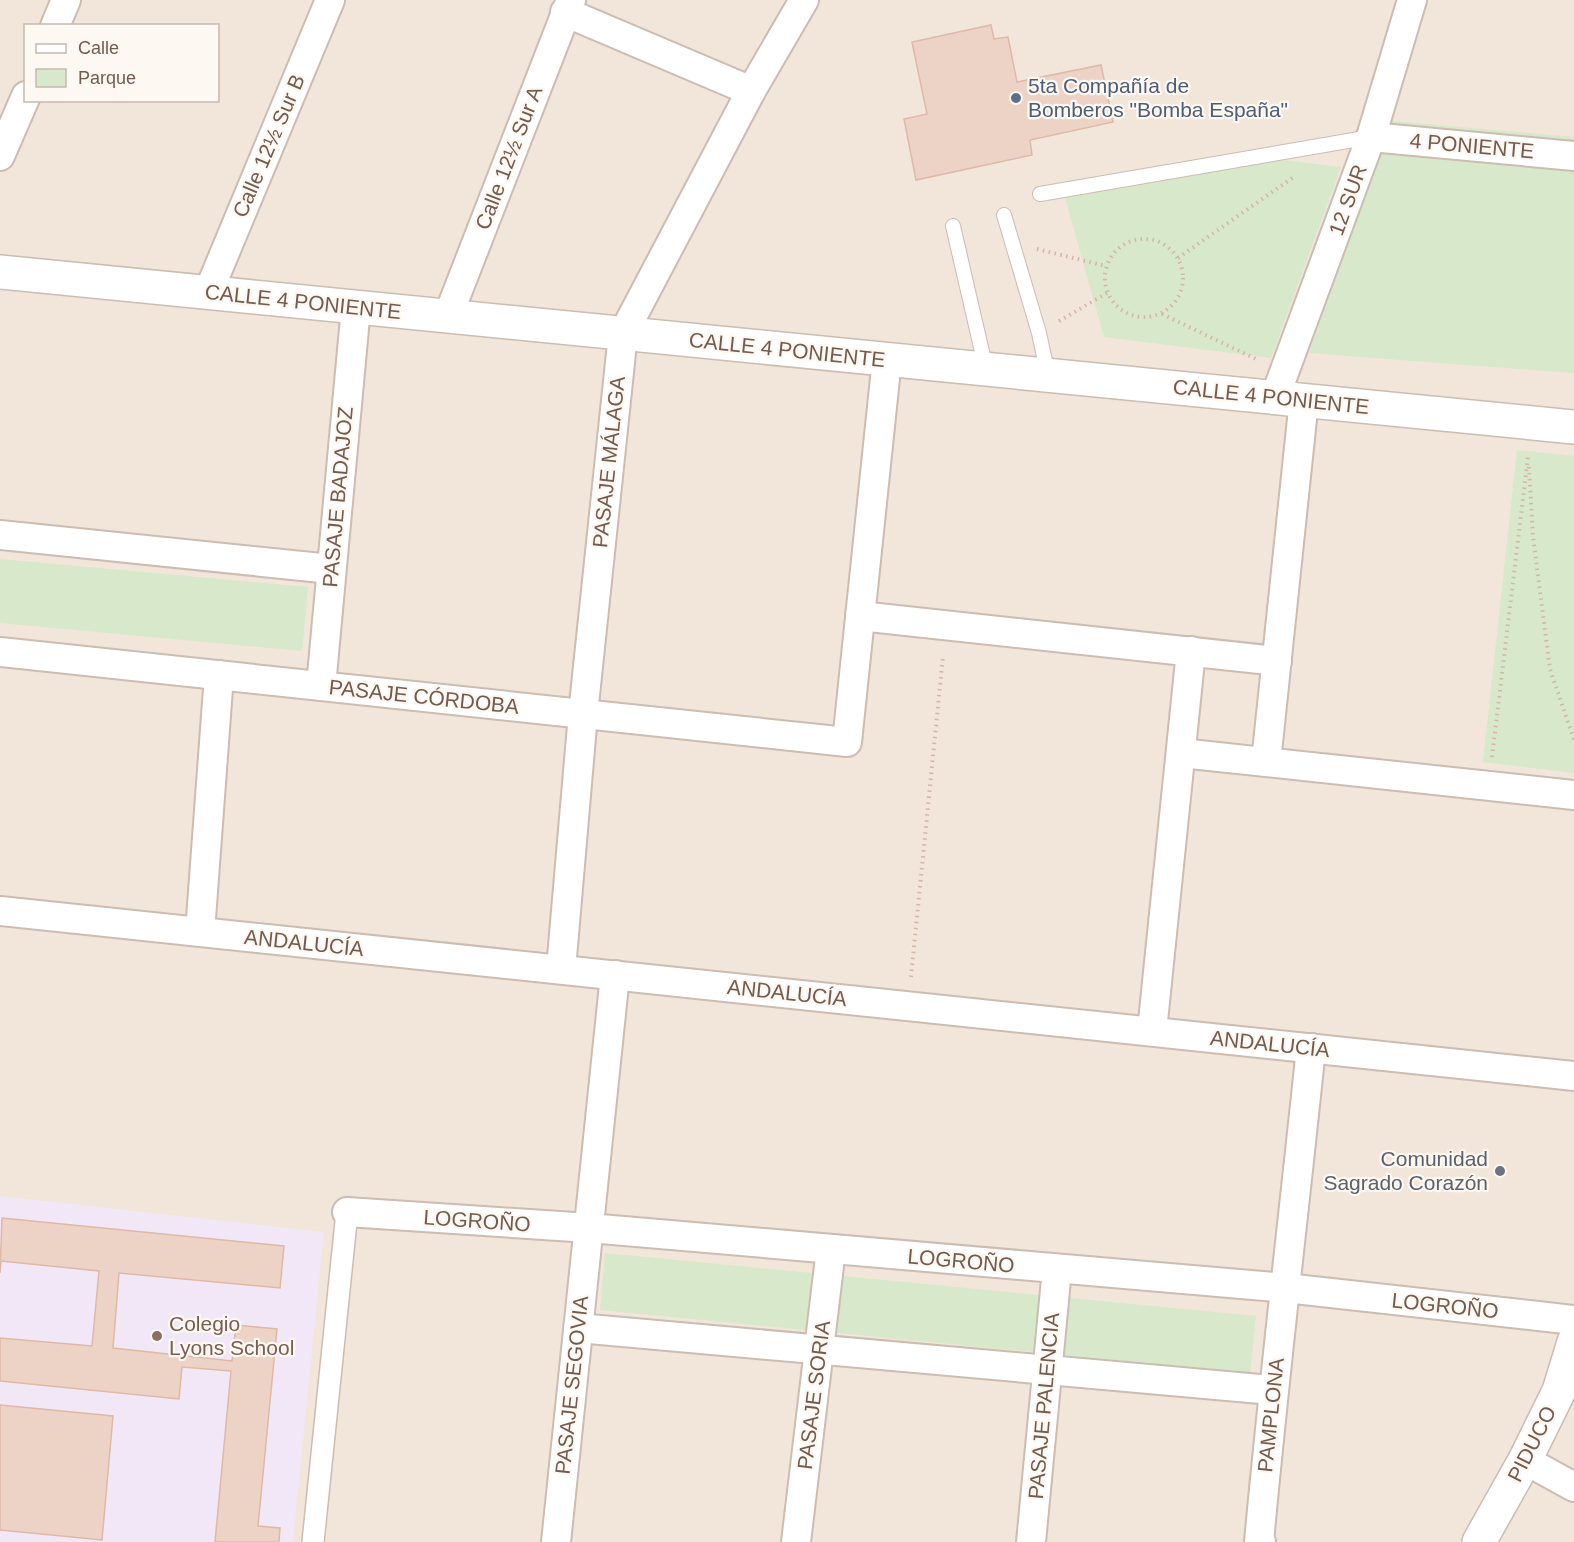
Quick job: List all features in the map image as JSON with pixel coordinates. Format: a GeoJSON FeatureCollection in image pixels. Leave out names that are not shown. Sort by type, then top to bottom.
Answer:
{"type":"FeatureCollection","features":[{"type":"Feature","properties":{"kind":"street"},"geometry":{"type":"LineString","coordinates":[[56,24],[66,0]]}},
{"type":"Feature","properties":{"kind":"street","name":"Calle 12½ Sur B"},"geometry":{"type":"LineString","coordinates":[[208,293],[330,0]]}},
{"type":"Feature","properties":{"kind":"street","name":"PASAJE MÁLAGA"},"geometry":{"type":"LineString","coordinates":[[561,969],[582,714],[623,334],[751,91],[804,0]]}},
{"type":"Feature","properties":{"kind":"street","name":"12 SUR"},"geometry":{"type":"LineString","coordinates":[[1266,762],[1277,661],[1288,390],[1371,137],[1412,0]]}},
{"type":"Feature","properties":{"kind":"street"},"geometry":{"type":"LineString","coordinates":[[568,6],[751,91]]}},
{"type":"Feature","properties":{"kind":"street","name":"Calle 12½ Sur A"},"geometry":{"type":"LineString","coordinates":[[448,316],[568,6]]}},
{"type":"Feature","properties":{"kind":"street"},"geometry":{"type":"LineString","coordinates":[[0,156],[24,101]]}},
{"type":"Feature","properties":{"kind":"street","name":"4 PONIENTE"},"geometry":{"type":"LineString","coordinates":[[1371,137],[1574,156]]}},
{"type":"Feature","properties":{"kind":"street","name":"CALLE 4 PONIENTE"},"geometry":{"type":"LineString","coordinates":[[0,272],[1048,375],[1288,390],[1574,427]]}},
{"type":"Feature","properties":{"kind":"street","name":"PASAJE BADAJOZ"},"geometry":{"type":"LineString","coordinates":[[321,686],[356,307]]}},
{"type":"Feature","properties":{"kind":"street"},"geometry":{"type":"LineString","coordinates":[[887,359],[860,616],[1277,661]]}},
{"type":"Feature","properties":{"kind":"street"},"geometry":{"type":"LineString","coordinates":[[0,535],[331,569]]}},
{"type":"Feature","properties":{"kind":"street","name":"PASAJE CÓRDOBA"},"geometry":{"type":"LineString","coordinates":[[0,652],[847,742],[860,616]]}},
{"type":"Feature","properties":{"kind":"street"},"geometry":{"type":"LineString","coordinates":[[1152,1031],[1191,651]]}},
{"type":"Feature","properties":{"kind":"street"},"geometry":{"type":"LineString","coordinates":[[200,932],[219,675]]}},
{"type":"Feature","properties":{"kind":"street"},"geometry":{"type":"LineString","coordinates":[[1181,753],[1574,795]]}},
{"type":"Feature","properties":{"kind":"street","name":"ANDALUCÍA"},"geometry":{"type":"LineString","coordinates":[[0,911],[1574,1076]]}},
{"type":"Feature","properties":{"kind":"street","name":"PASAJE SEGOVIA"},"geometry":{"type":"LineString","coordinates":[[556,1542],[615,975]]}},
{"type":"Feature","properties":{"kind":"street","name":"PAMPLONA"},"geometry":{"type":"LineString","coordinates":[[1260,1542],[1272,1390],[1286,1288],[1311,1048]]}},
{"type":"Feature","properties":{"kind":"street"},"geometry":{"type":"LineString","coordinates":[[313,1542],[347,1212]]}},
{"type":"Feature","properties":{"kind":"street","name":"LOGROÑO"},"geometry":{"type":"LineString","coordinates":[[347,1212],[589,1228],[1286,1288],[1574,1320]]}},
{"type":"Feature","properties":{"kind":"street","name":"PASAJE SORIA"},"geometry":{"type":"LineString","coordinates":[[796,1542],[831,1249]]}},
{"type":"Feature","properties":{"kind":"street","name":"PASAJE PALENCIA"},"geometry":{"type":"LineString","coordinates":[[1031,1542],[1057,1269]]}},
{"type":"Feature","properties":{"kind":"street"},"geometry":{"type":"LineString","coordinates":[[578,1328],[1272,1390]]}},
{"type":"Feature","properties":{"kind":"street","name":"PIDUCO"},"geometry":{"type":"LineString","coordinates":[[1479,1542],[1525,1460],[1559,1391],[1574,1342]]}},
{"type":"Feature","properties":{"kind":"street"},"geometry":{"type":"LineString","coordinates":[[1525,1460],[1574,1487]]}},
{"type":"Feature","properties":{"kind":"lane"},"geometry":{"type":"LineString","coordinates":[[1040,194],[1371,137]]}},
{"type":"Feature","properties":{"kind":"lane"},"geometry":{"type":"LineString","coordinates":[[1004,215],[1039,333],[1048,375]]}},
{"type":"Feature","properties":{"kind":"lane"},"geometry":{"type":"LineString","coordinates":[[952,226],[986,369]]}},
{"type":"Feature","properties":{"kind":"path"},"geometry":{"type":"LineString","coordinates":[[1178,258],[1343,142]]}},
{"type":"Feature","properties":{"kind":"path"},"geometry":{"type":"LineString","coordinates":[[1141,239],[1160,241],[1171,248],[1178,258],[1183,271],[1184,283],[1176,301],[1162,314],[1150,318],[1137,317],[1124,313],[1107,293],[1104,280],[1107,266],[1112,254],[1122,245],[1141,239]]}},
{"type":"Feature","properties":{"kind":"path"},"geometry":{"type":"LineString","coordinates":[[1014,244],[1107,266]]}},
{"type":"Feature","properties":{"kind":"path"},"geometry":{"type":"LineString","coordinates":[[1039,333],[1107,293]]}},
{"type":"Feature","properties":{"kind":"path"},"geometry":{"type":"LineString","coordinates":[[1162,314],[1288,390]]}},
{"type":"Feature","properties":{"kind":"path"},"geometry":{"type":"LineString","coordinates":[[1489,786],[1528,457],[1533,537],[1550,669],[1574,740]]}},
{"type":"Feature","properties":{"kind":"path"},"geometry":{"type":"LineString","coordinates":[[908,1006],[946,625]]}},
{"type":"Feature","properties":{"kind":"shaded area"},"geometry":{"type":"Polygon","coordinates":[[[0,0],[1574,0],[1574,1542],[0,1542],[0,0]]]}},
{"type":"Feature","properties":{"kind":"shaded area","name":"Colegio Lyons School"},"geometry":{"type":"Polygon","coordinates":[[[0,1196],[324,1232],[293,1542],[0,1542],[0,1196]]]}},
{"type":"Feature","properties":{"kind":"green space"},"geometry":{"type":"Polygon","coordinates":[[[1392,121],[1574,137],[1574,373],[1309,353],[1392,121]]]}},
{"type":"Feature","properties":{"kind":"green space"},"geometry":{"type":"Polygon","coordinates":[[[1273,159],[1341,167],[1271,358],[1104,337],[1065,198],[1273,159]]]}},
{"type":"Feature","properties":{"kind":"green space"},"geometry":{"type":"Polygon","coordinates":[[[1517,450],[1574,456],[1574,773],[1483,762],[1517,450]]]}},
{"type":"Feature","properties":{"kind":"green space"},"geometry":{"type":"Polygon","coordinates":[[[0,559],[308,587],[302,651],[0,623],[0,559]]]}},
{"type":"Feature","properties":{"kind":"green space"},"geometry":{"type":"Polygon","coordinates":[[[605,1253],[1256,1316],[1250,1373],[600,1310],[605,1253]]]}},
{"type":"Feature","properties":{"kind":"building","name":"5ta Compañía de Bomberos \"Bomba España\""},"geometry":{"type":"Polygon","coordinates":[[[991,25],[994,39],[1008,37],[1017,82],[1101,65],[1113,122],[1030,140],[1032,155],[916,180],[904,119],[927,114],[912,42],[991,25]]]}},
{"type":"Feature","properties":{"kind":"building"},"geometry":{"type":"Polygon","coordinates":[[[2,1218],[284,1246],[280,1288],[119,1273],[113,1348],[232,1361],[236,1325],[277,1329],[258,1526],[280,1528],[279,1542],[215,1542],[231,1371],[182,1367],[179,1399],[0,1381],[0,1338],[92,1346],[99,1271],[1,1261],[0,1273],[2,1218]]]}},
{"type":"Feature","properties":{"kind":"building"},"geometry":{"type":"Polygon","coordinates":[[[0,1405],[113,1416],[102,1540],[0,1530],[0,1405]]]}},
{"type":"Feature","properties":{"kind":"place","name":"5ta Compañía de Bomberos \"Bomba España\""},"geometry":{"type":"Point","coordinates":[1016,98]}},
{"type":"Feature","properties":{"kind":"place","name":"Comunidad Sagrado Corazón"},"geometry":{"type":"Point","coordinates":[1500,1171]}},
{"type":"Feature","properties":{"kind":"place","name":"Colegio Lyons School"},"geometry":{"type":"Point","coordinates":[157,1336]}}]}
